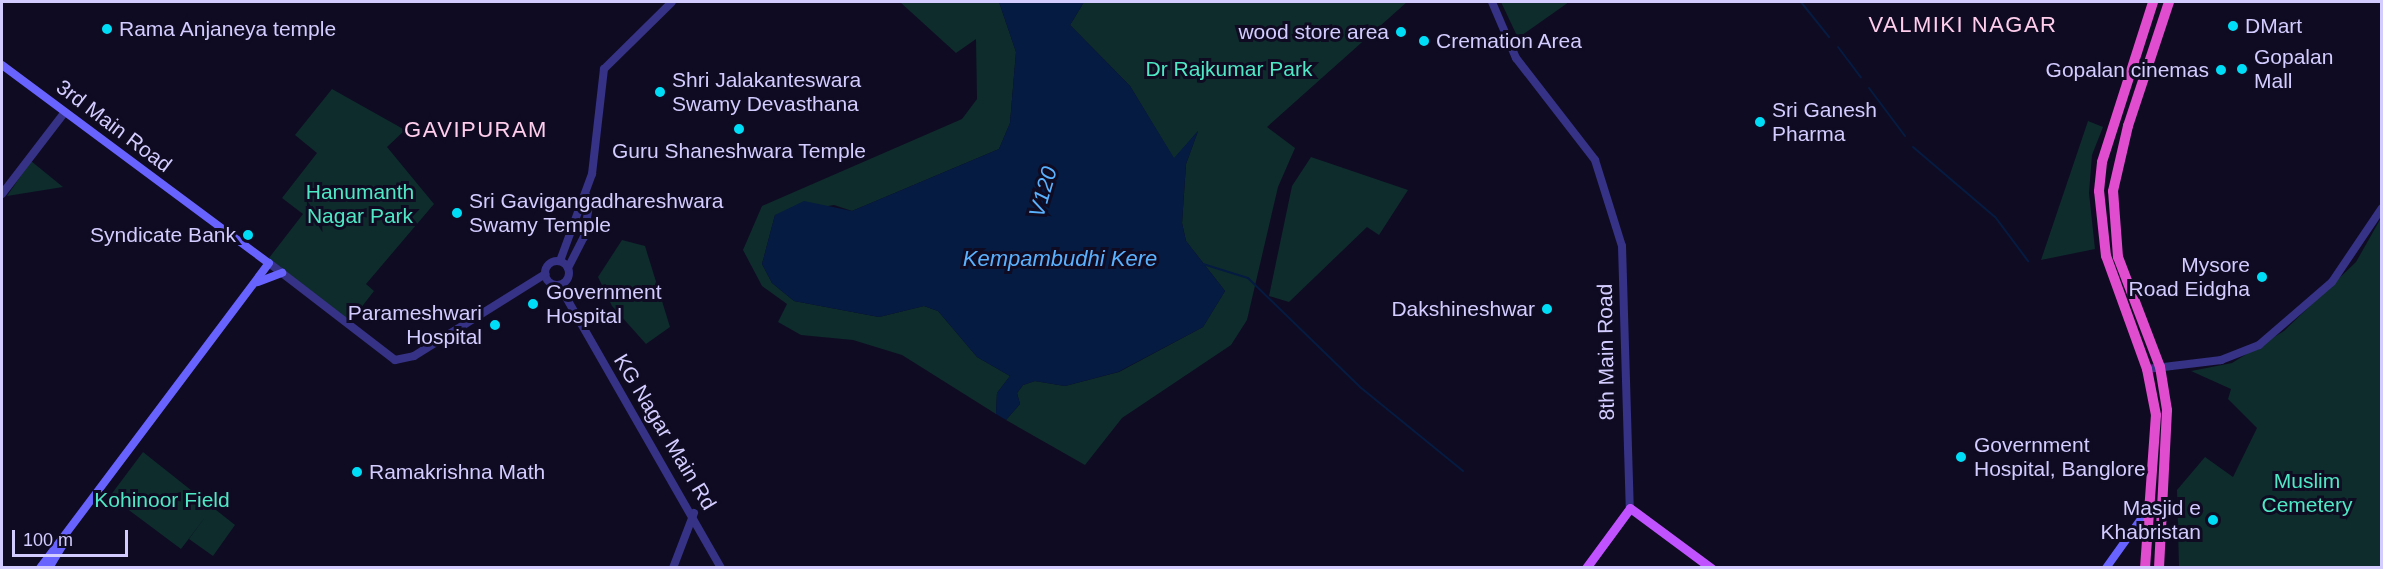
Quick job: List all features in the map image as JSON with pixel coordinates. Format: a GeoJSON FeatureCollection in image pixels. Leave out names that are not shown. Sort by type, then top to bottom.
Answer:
{"type":"FeatureCollection","features":[{"type":"Feature","properties":{"kind":"highway"},"geometry":{"type":"LineString","coordinates":[[2145,567],[2146,512],[2156,415],[2147,369],[2106,256],[2099,191],[2102,162],[2153,2]]}},
{"type":"Feature","properties":{"kind":"highway"},"geometry":{"type":"LineString","coordinates":[[2159,567],[2167,410],[2160,367],[2118,257],[2113,191],[2169,2]]}},
{"type":"Feature","properties":{"kind":"main road","name":"3rd Main Road"},"geometry":{"type":"LineString","coordinates":[[2,65],[269,263]]}},
{"type":"Feature","properties":{"kind":"main road"},"geometry":{"type":"LineString","coordinates":[[40,567],[66,537],[258,282],[269,263]]}},
{"type":"Feature","properties":{"kind":"main road"},"geometry":{"type":"LineString","coordinates":[[258,282],[282,273]]}},
{"type":"Feature","properties":{"kind":"main road"},"geometry":{"type":"LineString","coordinates":[[1586,567],[1630,508],[1711,567]]}},
{"type":"Feature","properties":{"kind":"main road"},"geometry":{"type":"LineString","coordinates":[[2106,567],[2146,512]]}},
{"type":"Feature","properties":{"kind":"main road"},"geometry":{"type":"LineString","coordinates":[[49,567],[66,537]]}},
{"type":"Feature","properties":{"kind":"street"},"geometry":{"type":"LineString","coordinates":[[560,261],[586,195],[604,69],[672,2]]}},
{"type":"Feature","properties":{"kind":"street","name":"8th Main Road"},"geometry":{"type":"LineString","coordinates":[[1492,2],[1516,58],[1595,160],[1622,246],[1630,508]]}},
{"type":"Feature","properties":{"kind":"street"},"geometry":{"type":"LineString","coordinates":[[2,194],[65,112]]}},
{"type":"Feature","properties":{"kind":"street"},"geometry":{"type":"LineString","coordinates":[[545,274],[559,285],[568,279],[568,268],[584,237],[590,201],[586,195]]}},
{"type":"Feature","properties":{"kind":"street"},"geometry":{"type":"LineString","coordinates":[[2147,369],[2233,357],[2272,336],[2337,276],[2382,208]]}},
{"type":"Feature","properties":{"kind":"street"},"geometry":{"type":"LineString","coordinates":[[560,261],[568,268]]}},
{"type":"Feature","properties":{"kind":"street"},"geometry":{"type":"LineString","coordinates":[[269,263],[395,360],[414,356],[545,274],[549,264],[560,261]]}},
{"type":"Feature","properties":{"kind":"street","name":"KG Nagar Main Rd"},"geometry":{"type":"LineString","coordinates":[[559,285],[694,513],[721,567]]}},
{"type":"Feature","properties":{"kind":"street"},"geometry":{"type":"LineString","coordinates":[[673,567],[694,513]]}},
{"type":"Feature","properties":{"kind":"green space"},"geometry":{"type":"Polygon","coordinates":[[[900,2],[999,2],[1016,52],[1010,123],[999,149],[852,211],[834,205],[775,215],[762,264],[772,283],[794,301],[879,317],[924,306],[938,311],[977,357],[1010,376],[997,393],[996,414],[902,355],[853,340],[801,335],[778,322],[787,304],[762,286],[743,250],[762,206],[962,119],[977,99],[976,39],[956,53],[900,2]]]}},
{"type":"Feature","properties":{"kind":"green space","name":"Dr Rajkumar Park"},"geometry":{"type":"Polygon","coordinates":[[[1084,2],[1407,2],[1267,127],[1295,148],[1278,187],[1247,320],[1231,345],[1122,418],[1085,465],[1006,420],[1020,404],[1017,393],[1023,385],[1035,381],[1065,386],[1119,372],[1203,327],[1225,291],[1186,241],[1182,223],[1186,164],[1198,131],[1174,159],[1130,86],[1070,25],[1084,2]]]}},
{"type":"Feature","properties":{"kind":"green space"},"geometry":{"type":"Polygon","coordinates":[[[1501,2],[1569,2],[1518,38],[1501,2]]]}},
{"type":"Feature","properties":{"kind":"green space","name":"Hanumanth Nagar Park"},"geometry":{"type":"Polygon","coordinates":[[[332,89],[405,130],[387,147],[434,204],[366,284],[374,291],[350,322],[269,258],[303,214],[282,198],[317,153],[295,135],[332,89]]]}},
{"type":"Feature","properties":{"kind":"green space"},"geometry":{"type":"Polygon","coordinates":[[[2088,121],[2103,127],[2092,155],[2089,193],[2095,249],[2041,260],[2088,121]]]}},
{"type":"Feature","properties":{"kind":"green space"},"geometry":{"type":"Polygon","coordinates":[[[1311,157],[1408,190],[1379,235],[1367,227],[1289,302],[1269,296],[1292,186],[1311,157]]]}},
{"type":"Feature","properties":{"kind":"green space"},"geometry":{"type":"Polygon","coordinates":[[[31,161],[63,187],[7,196],[31,161]]]}},
{"type":"Feature","properties":{"kind":"green space","name":"Muslim Cemetery"},"geometry":{"type":"Polygon","coordinates":[[[2381,218],[2381,567],[2179,567],[2177,490],[2205,457],[2233,477],[2257,428],[2228,399],[2231,389],[2191,371],[2232,363],[2284,331],[2356,262],[2381,218]]]}},
{"type":"Feature","properties":{"kind":"green space"},"geometry":{"type":"Polygon","coordinates":[[[622,240],[645,246],[670,327],[646,344],[612,306],[598,277],[622,240]]]}},
{"type":"Feature","properties":{"kind":"green space","name":"Kohinoor Field"},"geometry":{"type":"Polygon","coordinates":[[[143,452],[235,525],[213,556],[189,539],[206,516],[181,549],[110,496],[143,452]]]}},
{"type":"Feature","properties":{"kind":"water","name":"Kempambudhi Kere"},"geometry":{"type":"Polygon","coordinates":[[[999,2],[1084,2],[1070,25],[1130,86],[1174,158],[1198,131],[1186,164],[1182,223],[1186,241],[1225,291],[1203,327],[1118,372],[1065,386],[1035,381],[1023,385],[1017,393],[1020,404],[1006,420],[996,414],[997,393],[1010,376],[977,357],[938,311],[924,306],[879,317],[794,301],[772,283],[762,264],[775,215],[804,201],[852,211],[999,149],[1010,123],[1016,52],[999,2]]]}},
{"type":"Feature","properties":{"kind":"waterway"},"geometry":{"type":"LineString","coordinates":[[1801,2],[1829,37]]}},
{"type":"Feature","properties":{"kind":"waterway"},"geometry":{"type":"LineString","coordinates":[[1838,47],[1861,77]]}},
{"type":"Feature","properties":{"kind":"waterway"},"geometry":{"type":"LineString","coordinates":[[1869,88],[1905,136]]}},
{"type":"Feature","properties":{"kind":"waterway"},"geometry":{"type":"LineString","coordinates":[[1913,147],[1996,218],[2028,261]]}},
{"type":"Feature","properties":{"kind":"waterway"},"geometry":{"type":"LineString","coordinates":[[1203,264],[1248,278],[1360,387],[1463,471]]}},
{"type":"Feature","properties":{"kind":"place","name":"DMart"},"geometry":{"type":"Point","coordinates":[2233,26]}},
{"type":"Feature","properties":{"kind":"place","name":"Rama Anjaneya temple"},"geometry":{"type":"Point","coordinates":[107,29]}},
{"type":"Feature","properties":{"kind":"place","name":"wood store area"},"geometry":{"type":"Point","coordinates":[1401,32]}},
{"type":"Feature","properties":{"kind":"place","name":"Cremation Area"},"geometry":{"type":"Point","coordinates":[1424,41]}},
{"type":"Feature","properties":{"kind":"place","name":"Gopalan Mall"},"geometry":{"type":"Point","coordinates":[2242,69]}},
{"type":"Feature","properties":{"kind":"place","name":"Gopalan cinemas"},"geometry":{"type":"Point","coordinates":[2221,70]}},
{"type":"Feature","properties":{"kind":"place","name":"Shri Jalakanteswara Swamy Devasthana"},"geometry":{"type":"Point","coordinates":[660,92]}},
{"type":"Feature","properties":{"kind":"place","name":"Sri Ganesh Pharma"},"geometry":{"type":"Point","coordinates":[1760,122]}},
{"type":"Feature","properties":{"kind":"place","name":"Guru Shaneshwara Temple"},"geometry":{"type":"Point","coordinates":[739,129]}},
{"type":"Feature","properties":{"kind":"place","name":"Sri Gavigangadhareshwara Swamy Temple"},"geometry":{"type":"Point","coordinates":[457,213]}},
{"type":"Feature","properties":{"kind":"place","name":"Syndicate Bank"},"geometry":{"type":"Point","coordinates":[248,235]}},
{"type":"Feature","properties":{"kind":"place","name":"Mysore Road Eidgha"},"geometry":{"type":"Point","coordinates":[2262,277]}},
{"type":"Feature","properties":{"kind":"place","name":"Government Hospital"},"geometry":{"type":"Point","coordinates":[533,304]}},
{"type":"Feature","properties":{"kind":"place","name":"Dakshineshwar"},"geometry":{"type":"Point","coordinates":[1547,309]}},
{"type":"Feature","properties":{"kind":"place","name":"Parameshwari Hospital"},"geometry":{"type":"Point","coordinates":[495,325]}},
{"type":"Feature","properties":{"kind":"place","name":"Government Hospital, Banglore"},"geometry":{"type":"Point","coordinates":[1961,457]}},
{"type":"Feature","properties":{"kind":"place","name":"Ramakrishna Math"},"geometry":{"type":"Point","coordinates":[357,472]}},
{"type":"Feature","properties":{"kind":"place","name":"Masjid e Khabristan"},"geometry":{"type":"Point","coordinates":[2213,520]}},
{"type":"Feature","properties":{"kind":"district","name":"VALMIKI NAGAR"},"geometry":{"type":"Point","coordinates":[1963,25]}},
{"type":"Feature","properties":{"kind":"district","name":"GAVIPURAM"},"geometry":{"type":"Point","coordinates":[476,130]}},
{"type":"Feature","properties":{"kind":"water label","name":"V120"},"geometry":{"type":"Point","coordinates":[1043,192]}}]}
